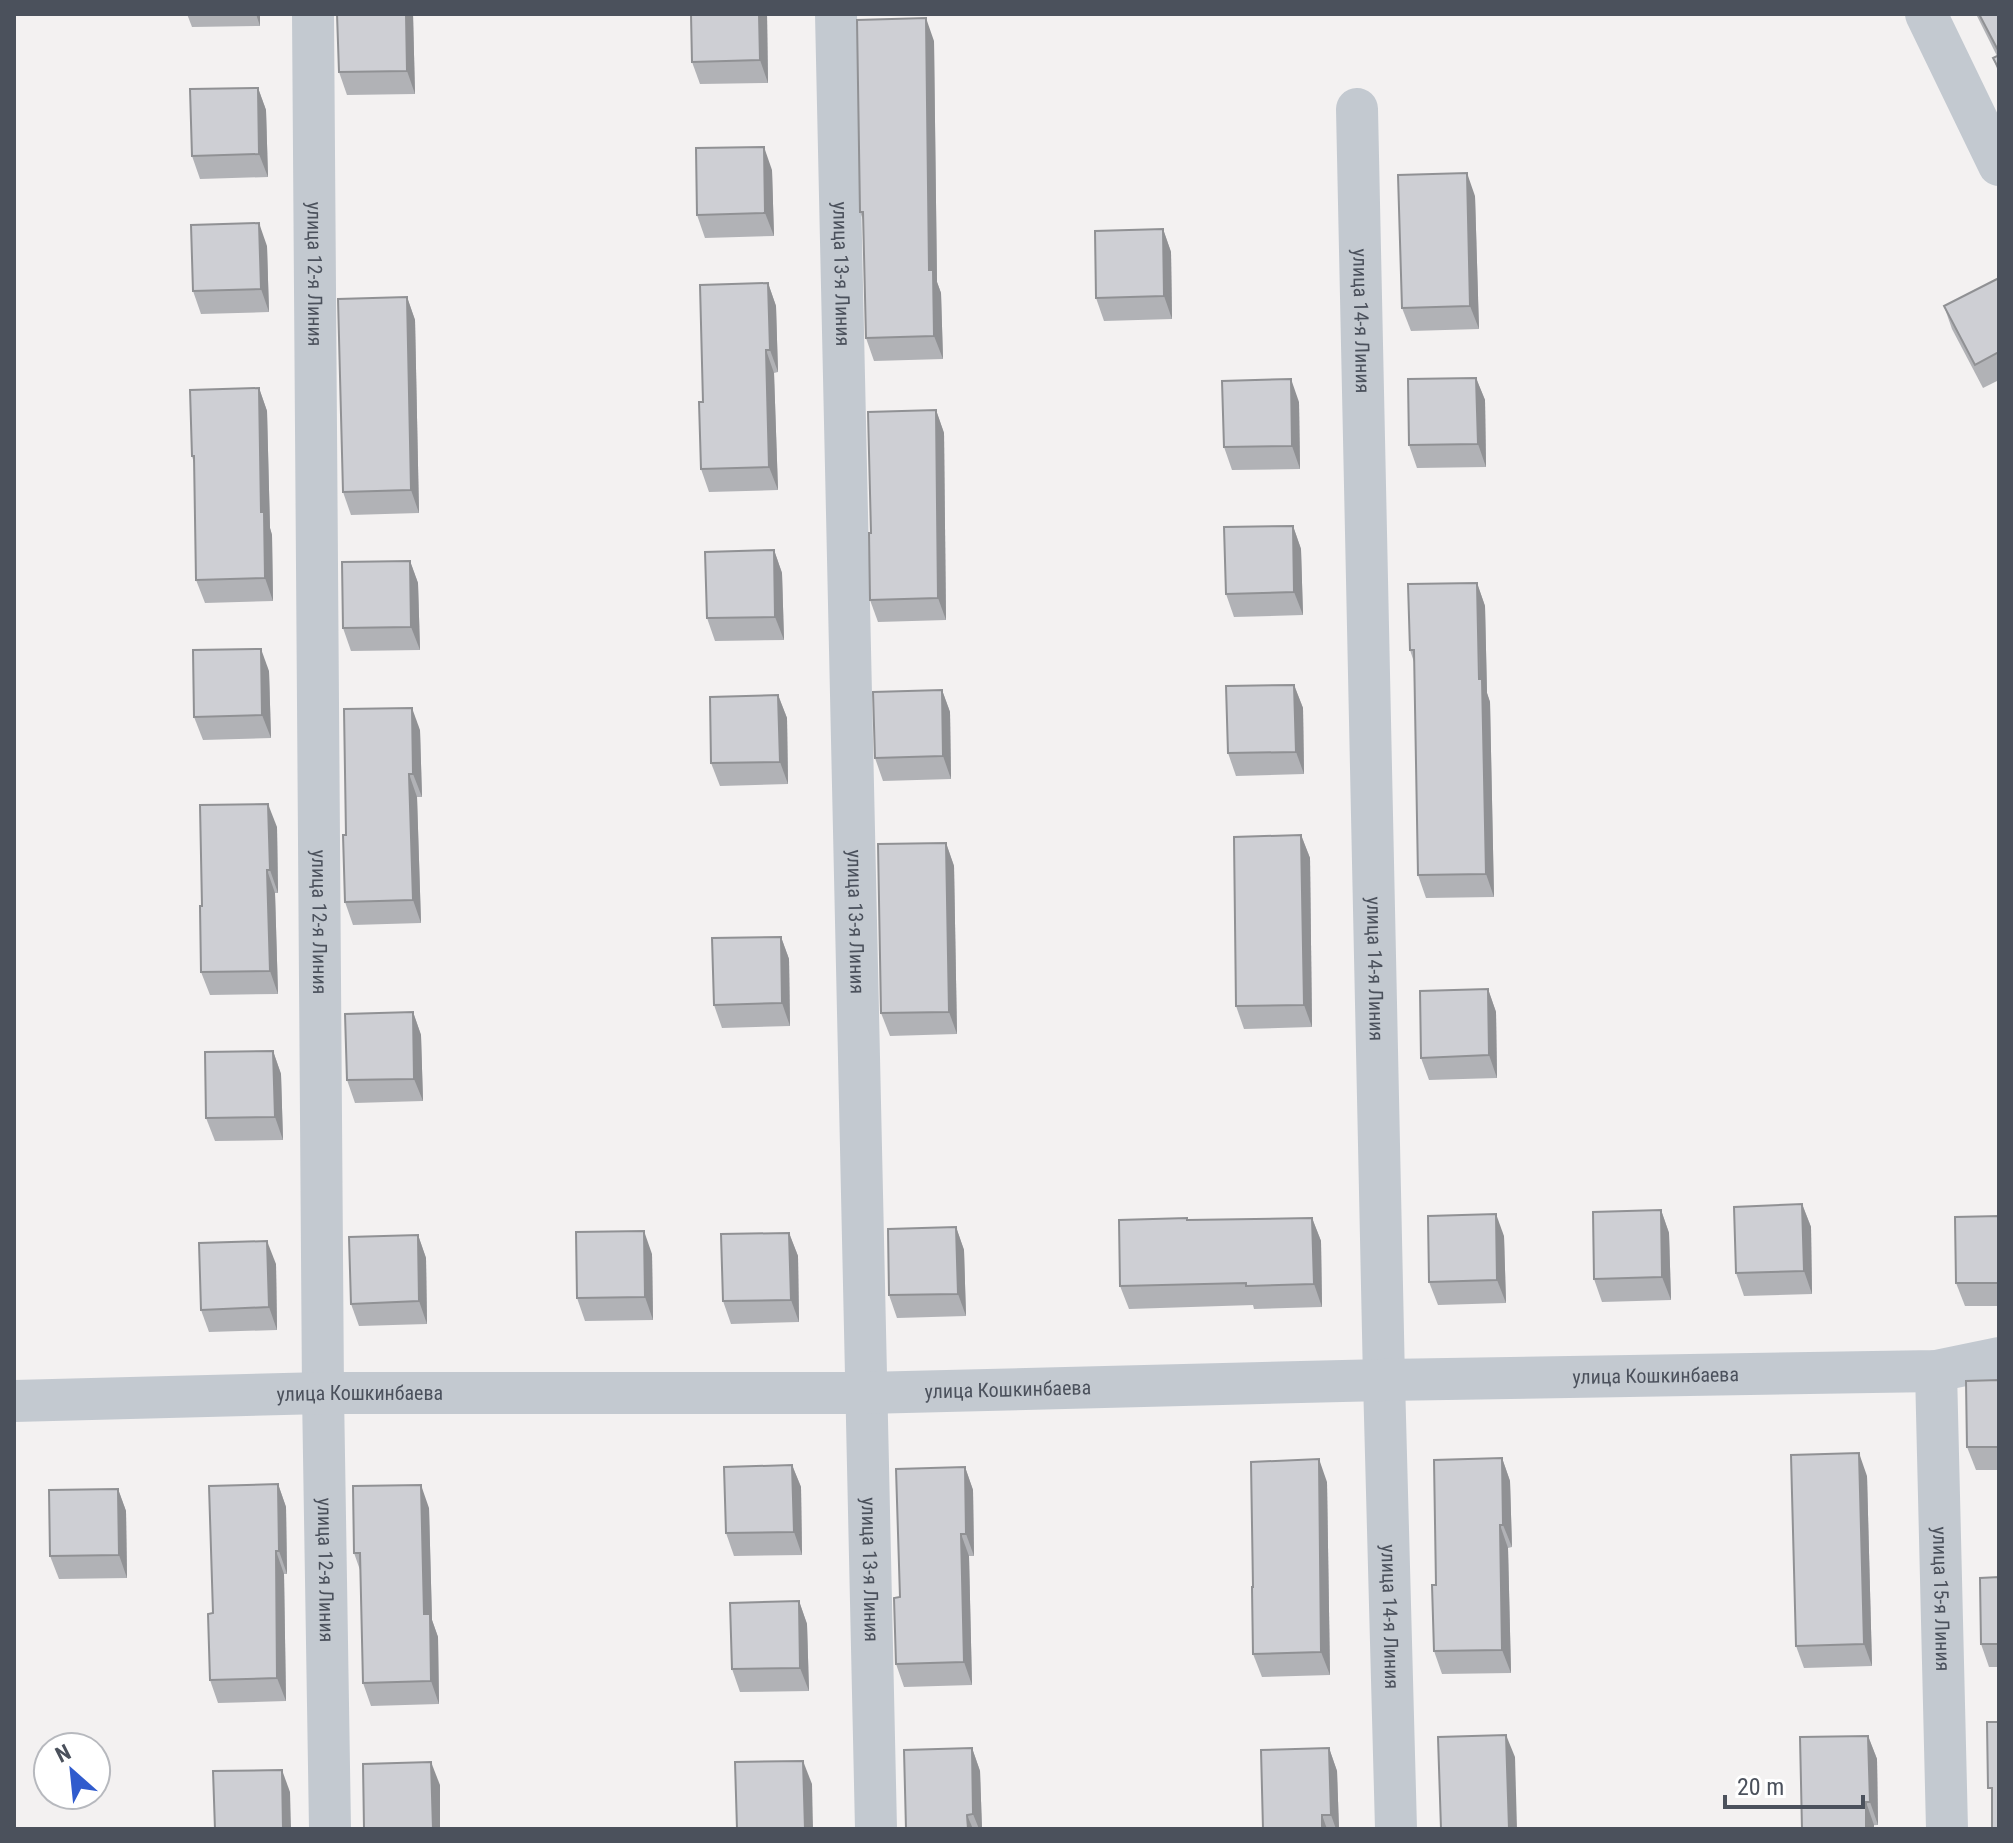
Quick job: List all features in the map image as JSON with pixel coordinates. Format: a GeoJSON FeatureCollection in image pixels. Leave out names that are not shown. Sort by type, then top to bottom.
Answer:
{"type":"FeatureCollection","features":[{"type":"Feature","properties":{"kind":"street","name":"улица 12-я Линия"},"geometry":{"type":"LineString","coordinates":[[313,14],[323,1393],[330,1829]]}},
{"type":"Feature","properties":{"kind":"street","name":"улица 13-я Линия"},"geometry":{"type":"LineString","coordinates":[[836,14],[876,1829]]}},
{"type":"Feature","properties":{"kind":"street"},"geometry":{"type":"LineString","coordinates":[[1926,14],[1999,165]]}},
{"type":"Feature","properties":{"kind":"street","name":"улица 14-я Линия"},"geometry":{"type":"LineString","coordinates":[[1357,109],[1396,1829]]}},
{"type":"Feature","properties":{"kind":"street","name":"улица Кошкинбаева"},"geometry":{"type":"LineString","coordinates":[[14,1401],[323,1393],[865,1393],[1936,1371],[1999,1358]]}},
{"type":"Feature","properties":{"kind":"street","name":"улица 15-я Линия"},"geometry":{"type":"LineString","coordinates":[[1936,1371],[1947,1829]]}},
{"type":"Feature","properties":{"kind":"building"},"geometry":{"type":"Polygon","coordinates":[[[337,14],[406,14],[407,71],[339,72],[337,14]]]}},
{"type":"Feature","properties":{"kind":"building"},"geometry":{"type":"Polygon","coordinates":[[[691,14],[759,14],[760,60],[692,62],[691,14]]]}},
{"type":"Feature","properties":{"kind":"building"},"geometry":{"type":"Polygon","coordinates":[[[1979,14],[1999,14],[1999,52],[1979,14]]]}},
{"type":"Feature","properties":{"kind":"building"},"geometry":{"type":"Polygon","coordinates":[[[926,18],[929,270],[933,270],[934,336],[866,338],[863,212],[860,212],[857,20],[926,18]]]}},
{"type":"Feature","properties":{"kind":"building"},"geometry":{"type":"Polygon","coordinates":[[[1999,55],[1999,69],[1993,58],[1999,55]]]}},
{"type":"Feature","properties":{"kind":"building"},"geometry":{"type":"Polygon","coordinates":[[[258,88],[259,154],[192,156],[190,89],[258,88]]]}},
{"type":"Feature","properties":{"kind":"building"},"geometry":{"type":"Polygon","coordinates":[[[764,147],[765,213],[697,215],[696,148],[764,147]]]}},
{"type":"Feature","properties":{"kind":"building"},"geometry":{"type":"Polygon","coordinates":[[[1467,173],[1470,306],[1402,308],[1398,175],[1467,173]]]}},
{"type":"Feature","properties":{"kind":"building"},"geometry":{"type":"Polygon","coordinates":[[[259,223],[261,289],[193,291],[191,225],[259,223]]]}},
{"type":"Feature","properties":{"kind":"building"},"geometry":{"type":"Polygon","coordinates":[[[1163,229],[1164,296],[1096,298],[1095,231],[1163,229]]]}},
{"type":"Feature","properties":{"kind":"building"},"geometry":{"type":"Polygon","coordinates":[[[1999,278],[1999,352],[1975,365],[1944,306],[1999,278]]]}},
{"type":"Feature","properties":{"kind":"building"},"geometry":{"type":"Polygon","coordinates":[[[768,283],[769,467],[701,469],[700,285],[768,283]]]}},
{"type":"Feature","properties":{"kind":"building"},"geometry":{"type":"Polygon","coordinates":[[[407,297],[411,490],[343,492],[338,299],[407,297]]]}},
{"type":"Feature","properties":{"kind":"building"},"geometry":{"type":"Polygon","coordinates":[[[1476,378],[1478,444],[1409,445],[1408,379],[1476,378]]]}},
{"type":"Feature","properties":{"kind":"building"},"geometry":{"type":"Polygon","coordinates":[[[1291,379],[1292,446],[1224,447],[1222,381],[1291,379]]]}},
{"type":"Feature","properties":{"kind":"building"},"geometry":{"type":"Polygon","coordinates":[[[259,388],[265,578],[196,580],[190,390],[259,388]]]}},
{"type":"Feature","properties":{"kind":"building"},"geometry":{"type":"Polygon","coordinates":[[[936,410],[938,598],[870,600],[868,412],[936,410]]]}},
{"type":"Feature","properties":{"kind":"building"},"geometry":{"type":"Polygon","coordinates":[[[1293,526],[1294,592],[1226,594],[1224,527],[1293,526]]]}},
{"type":"Feature","properties":{"kind":"building"},"geometry":{"type":"Polygon","coordinates":[[[774,550],[775,617],[707,618],[705,552],[774,550]]]}},
{"type":"Feature","properties":{"kind":"building"},"geometry":{"type":"Polygon","coordinates":[[[410,561],[411,627],[343,628],[342,562],[410,561]]]}},
{"type":"Feature","properties":{"kind":"building"},"geometry":{"type":"Polygon","coordinates":[[[1477,583],[1486,874],[1418,875],[1414,650],[1410,650],[1408,584],[1477,583]]]}},
{"type":"Feature","properties":{"kind":"building"},"geometry":{"type":"Polygon","coordinates":[[[261,649],[262,715],[194,717],[193,650],[261,649]]]}},
{"type":"Feature","properties":{"kind":"building"},"geometry":{"type":"Polygon","coordinates":[[[1294,685],[1296,752],[1228,753],[1226,686],[1294,685]]]}},
{"type":"Feature","properties":{"kind":"building"},"geometry":{"type":"Polygon","coordinates":[[[942,690],[943,756],[875,758],[873,692],[942,690]]]}},
{"type":"Feature","properties":{"kind":"building"},"geometry":{"type":"Polygon","coordinates":[[[778,695],[780,762],[711,763],[710,697],[778,695]]]}},
{"type":"Feature","properties":{"kind":"building"},"geometry":{"type":"Polygon","coordinates":[[[412,708],[413,774],[409,774],[413,900],[345,902],[344,709],[412,708]]]}},
{"type":"Feature","properties":{"kind":"building"},"geometry":{"type":"Polygon","coordinates":[[[268,804],[270,971],[201,972],[200,805],[268,804]]]}},
{"type":"Feature","properties":{"kind":"building"},"geometry":{"type":"Polygon","coordinates":[[[1301,835],[1304,1005],[1236,1006],[1234,837],[1301,835]]]}},
{"type":"Feature","properties":{"kind":"building"},"geometry":{"type":"Polygon","coordinates":[[[946,843],[949,1012],[881,1013],[878,844],[946,843]]]}},
{"type":"Feature","properties":{"kind":"building"},"geometry":{"type":"Polygon","coordinates":[[[781,937],[782,1003],[714,1005],[712,938],[781,937]]]}},
{"type":"Feature","properties":{"kind":"building"},"geometry":{"type":"Polygon","coordinates":[[[1488,989],[1489,1055],[1421,1058],[1420,991],[1488,989]]]}},
{"type":"Feature","properties":{"kind":"building"},"geometry":{"type":"Polygon","coordinates":[[[413,1012],[414,1079],[347,1080],[345,1014],[413,1012]]]}},
{"type":"Feature","properties":{"kind":"building"},"geometry":{"type":"Polygon","coordinates":[[[273,1051],[275,1117],[206,1118],[205,1052],[273,1051]]]}},
{"type":"Feature","properties":{"kind":"building"},"geometry":{"type":"Polygon","coordinates":[[[1802,1204],[1804,1271],[1736,1273],[1734,1207],[1802,1204]]]}},
{"type":"Feature","properties":{"kind":"building"},"geometry":{"type":"Polygon","coordinates":[[[1661,1210],[1662,1277],[1594,1279],[1593,1212],[1661,1210]]]}},
{"type":"Feature","properties":{"kind":"building"},"geometry":{"type":"Polygon","coordinates":[[[1496,1214],[1497,1280],[1429,1282],[1428,1216],[1496,1214]]]}},
{"type":"Feature","properties":{"kind":"building"},"geometry":{"type":"Polygon","coordinates":[[[1999,1216],[1999,1283],[1956,1283],[1955,1217],[1999,1216]]]}},
{"type":"Feature","properties":{"kind":"building"},"geometry":{"type":"Polygon","coordinates":[[[1312,1218],[1314,1284],[1120,1286],[1119,1220],[1312,1218]]]}},
{"type":"Feature","properties":{"kind":"building"},"geometry":{"type":"Polygon","coordinates":[[[956,1227],[958,1294],[889,1295],[888,1229],[956,1227]]]}},
{"type":"Feature","properties":{"kind":"building"},"geometry":{"type":"Polygon","coordinates":[[[644,1231],[645,1297],[577,1298],[576,1232],[644,1231]]]}},
{"type":"Feature","properties":{"kind":"building"},"geometry":{"type":"Polygon","coordinates":[[[789,1233],[791,1300],[723,1301],[721,1234],[789,1233]]]}},
{"type":"Feature","properties":{"kind":"building"},"geometry":{"type":"Polygon","coordinates":[[[418,1235],[419,1301],[351,1304],[349,1237],[418,1235]]]}},
{"type":"Feature","properties":{"kind":"building"},"geometry":{"type":"Polygon","coordinates":[[[267,1241],[269,1307],[201,1310],[199,1243],[267,1241]]]}},
{"type":"Feature","properties":{"kind":"building"},"geometry":{"type":"Polygon","coordinates":[[[1999,1380],[1999,1447],[1967,1447],[1966,1381],[1999,1380]]]}},
{"type":"Feature","properties":{"kind":"building"},"geometry":{"type":"Polygon","coordinates":[[[1859,1453],[1864,1644],[1796,1646],[1791,1455],[1859,1453]]]}},
{"type":"Feature","properties":{"kind":"building"},"geometry":{"type":"Polygon","coordinates":[[[1502,1458],[1502,1650],[1434,1651],[1434,1460],[1502,1458]]]}},
{"type":"Feature","properties":{"kind":"building"},"geometry":{"type":"Polygon","coordinates":[[[1319,1459],[1321,1652],[1253,1654],[1251,1462],[1319,1459]]]}},
{"type":"Feature","properties":{"kind":"building"},"geometry":{"type":"Polygon","coordinates":[[[792,1465],[794,1532],[726,1533],[724,1467],[792,1465]]]}},
{"type":"Feature","properties":{"kind":"building"},"geometry":{"type":"Polygon","coordinates":[[[965,1467],[966,1534],[961,1534],[964,1662],[896,1664],[894,1598],[900,1597],[896,1469],[965,1467]]]}},
{"type":"Feature","properties":{"kind":"building"},"geometry":{"type":"Polygon","coordinates":[[[278,1484],[277,1678],[210,1680],[208,1614],[213,1613],[209,1486],[278,1484]]]}},
{"type":"Feature","properties":{"kind":"building"},"geometry":{"type":"Polygon","coordinates":[[[421,1485],[424,1614],[430,1614],[431,1681],[363,1683],[360,1553],[354,1553],[353,1486],[421,1485]]]}},
{"type":"Feature","properties":{"kind":"building"},"geometry":{"type":"Polygon","coordinates":[[[118,1489],[119,1555],[50,1556],[49,1490],[118,1489]]]}},
{"type":"Feature","properties":{"kind":"building"},"geometry":{"type":"Polygon","coordinates":[[[1999,1577],[1999,1644],[1981,1644],[1980,1578],[1999,1577]]]}},
{"type":"Feature","properties":{"kind":"building"},"geometry":{"type":"Polygon","coordinates":[[[799,1601],[800,1668],[732,1669],[730,1603],[799,1601]]]}},
{"type":"Feature","properties":{"kind":"building"},"geometry":{"type":"Polygon","coordinates":[[[1987,1722],[1999,1722],[1999,1829],[1992,1829],[1987,1722]]]}},
{"type":"Feature","properties":{"kind":"building"},"geometry":{"type":"Polygon","coordinates":[[[1506,1735],[1509,1829],[1441,1829],[1438,1737],[1506,1735]]]}},
{"type":"Feature","properties":{"kind":"building"},"geometry":{"type":"Polygon","coordinates":[[[1868,1736],[1870,1802],[1866,1802],[1866,1829],[1802,1829],[1800,1737],[1868,1736]]]}},
{"type":"Feature","properties":{"kind":"building"},"geometry":{"type":"Polygon","coordinates":[[[972,1748],[973,1814],[967,1815],[968,1829],[906,1829],[904,1750],[972,1748]]]}},
{"type":"Feature","properties":{"kind":"building"},"geometry":{"type":"Polygon","coordinates":[[[1329,1748],[1331,1815],[1322,1815],[1322,1829],[1263,1829],[1261,1750],[1329,1748]]]}},
{"type":"Feature","properties":{"kind":"building"},"geometry":{"type":"Polygon","coordinates":[[[803,1761],[805,1829],[737,1829],[735,1762],[803,1761]]]}},
{"type":"Feature","properties":{"kind":"building"},"geometry":{"type":"Polygon","coordinates":[[[431,1762],[433,1829],[364,1829],[363,1764],[431,1762]]]}},
{"type":"Feature","properties":{"kind":"building"},"geometry":{"type":"Polygon","coordinates":[[[282,1770],[283,1829],[215,1829],[213,1771],[282,1770]]]}}]}
